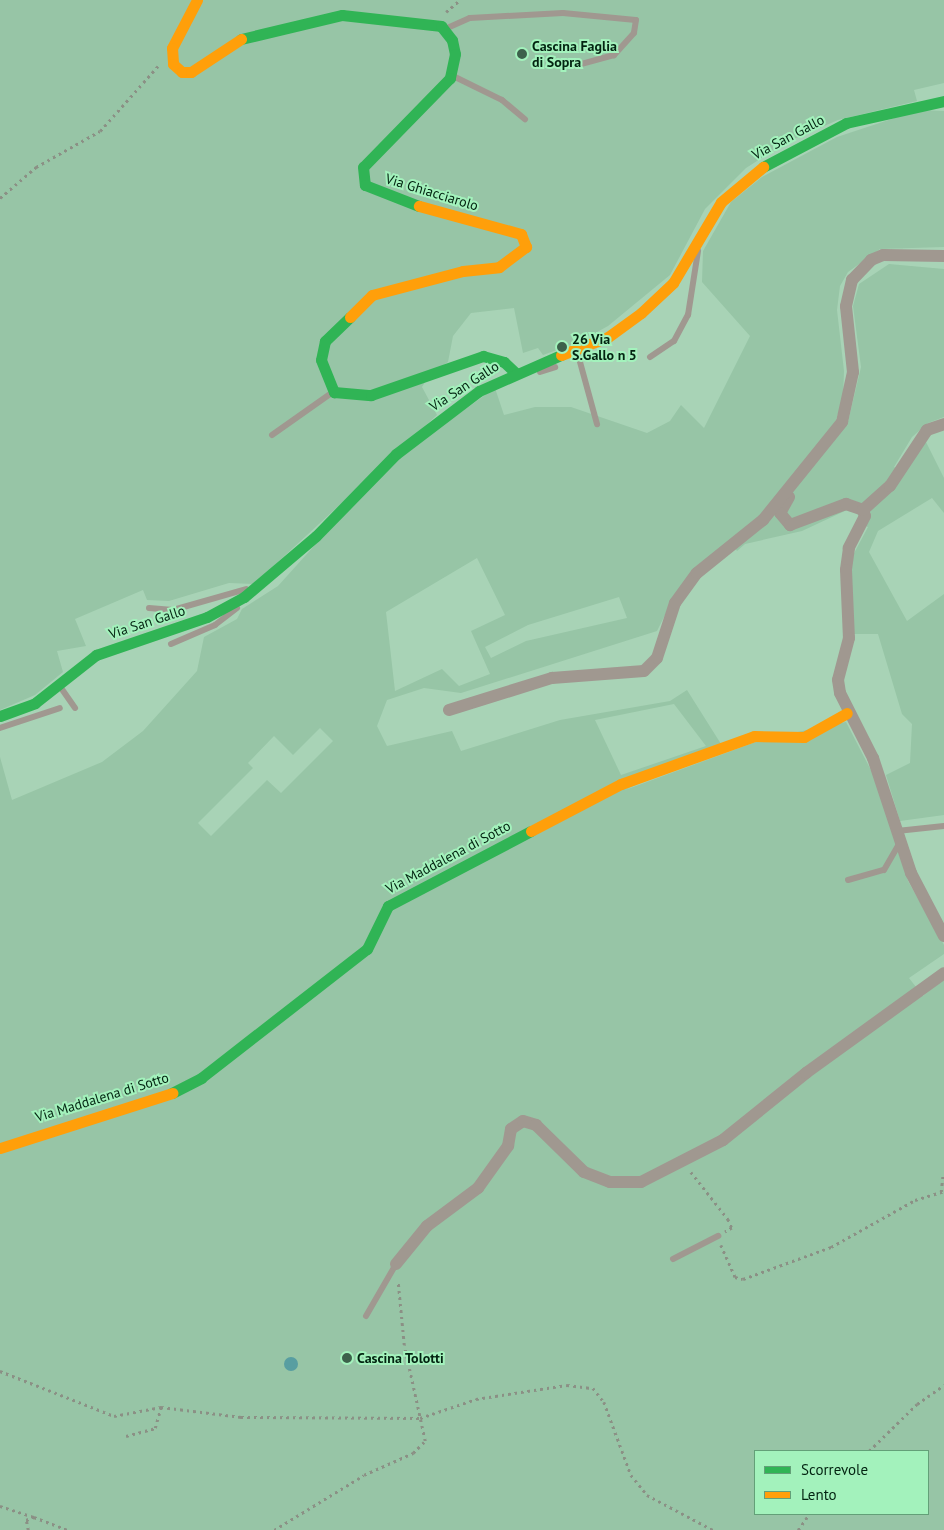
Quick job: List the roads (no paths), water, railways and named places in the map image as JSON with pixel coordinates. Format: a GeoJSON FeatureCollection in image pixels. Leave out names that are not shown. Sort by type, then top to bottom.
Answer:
{"type":"FeatureCollection","features":[{"type":"Feature","properties":{"kind":"street"},"geometry":{"type":"LineString","coordinates":[[197,0],[172,48],[173,64],[182,72],[191,72],[244,37],[342,14],[423,21],[444,30],[452,40],[455,54],[450,74]]}},
{"type":"Feature","properties":{"kind":"street","name":"Via Ghiacciarolo"},"geometry":{"type":"LineString","coordinates":[[334,392],[321,360],[325,341],[372,295],[463,271],[499,267],[526,247],[521,234],[387,197],[365,185],[363,167],[450,74]]}},
{"type":"Feature","properties":{"kind":"street","name":"Via San Gallo"},"geometry":{"type":"LineString","coordinates":[[0,716],[35,702],[60,685],[96,655],[207,617],[244,597],[316,536],[396,454],[500,379],[608,337],[641,313],[673,283],[697,242],[735,186],[791,150],[846,123],[944,101]]}},
{"type":"Feature","properties":{"kind":"street"},"geometry":{"type":"LineString","coordinates":[[790,526],[783,521],[783,505],[842,422],[850,400],[853,372],[846,306],[852,280],[871,260],[883,255],[944,256]]}},
{"type":"Feature","properties":{"kind":"street"},"geometry":{"type":"LineString","coordinates":[[334,392],[371,395],[483,356],[504,362],[516,373]]}},
{"type":"Feature","properties":{"kind":"street"},"geometry":{"type":"LineString","coordinates":[[863,510],[890,486],[908,454],[927,430],[941,428]]}},
{"type":"Feature","properties":{"kind":"street"},"geometry":{"type":"LineString","coordinates":[[449,710],[552,678],[644,671],[657,658],[675,602],[692,580],[756,526],[808,468]]}},
{"type":"Feature","properties":{"kind":"street"},"geometry":{"type":"LineString","coordinates":[[756,526],[790,526],[846,504],[863,510]]}},
{"type":"Feature","properties":{"kind":"street"},"geometry":{"type":"LineString","coordinates":[[863,510],[865,516],[849,548],[846,570],[849,638],[838,680],[847,712],[873,758],[911,873],[944,936]]}},
{"type":"Feature","properties":{"kind":"street","name":"Via Maddalena di Sotto"},"geometry":{"type":"LineString","coordinates":[[0,1148],[171,1093],[201,1078],[367,949],[388,906],[612,789],[754,736],[804,737],[847,712]]}},
{"type":"Feature","properties":{"kind":"street"},"geometry":{"type":"LineString","coordinates":[[396,1264],[427,1226],[484,1181],[508,1146],[511,1129],[522,1121],[536,1125],[584,1172],[610,1182],[642,1182],[723,1140],[806,1073],[944,973]]}},
{"type":"Feature","properties":{"kind":"lane"},"geometry":{"type":"LineString","coordinates":[[444,30],[470,18],[489,17],[591,13],[636,20],[634,33],[614,55],[574,66]]}},
{"type":"Feature","properties":{"kind":"lane"},"geometry":{"type":"LineString","coordinates":[[450,74],[502,100],[525,119]]}},
{"type":"Feature","properties":{"kind":"lane"},"geometry":{"type":"LineString","coordinates":[[650,357],[674,341],[688,315],[697,242]]}},
{"type":"Feature","properties":{"kind":"lane"},"geometry":{"type":"LineString","coordinates":[[576,350],[597,424]]}},
{"type":"Feature","properties":{"kind":"lane"},"geometry":{"type":"LineString","coordinates":[[500,379],[555,367]]}},
{"type":"Feature","properties":{"kind":"lane"},"geometry":{"type":"LineString","coordinates":[[272,434],[334,392]]}},
{"type":"Feature","properties":{"kind":"lane"},"geometry":{"type":"LineString","coordinates":[[148,608],[173,610],[235,589],[255,589]]}},
{"type":"Feature","properties":{"kind":"lane"},"geometry":{"type":"LineString","coordinates":[[171,644],[227,617],[244,597]]}},
{"type":"Feature","properties":{"kind":"lane"},"geometry":{"type":"LineString","coordinates":[[60,685],[75,708]]}},
{"type":"Feature","properties":{"kind":"lane"},"geometry":{"type":"LineString","coordinates":[[0,728],[60,708]]}},
{"type":"Feature","properties":{"kind":"lane"},"geometry":{"type":"LineString","coordinates":[[848,880],[884,870],[899,836],[936,826],[944,827]]}},
{"type":"Feature","properties":{"kind":"lane"},"geometry":{"type":"LineString","coordinates":[[672,1259],[718,1236]]}},
{"type":"Feature","properties":{"kind":"lane"},"geometry":{"type":"LineString","coordinates":[[366,1316],[396,1264]]}},
{"type":"Feature","properties":{"kind":"water"},"geometry":{"type":"Polygon","coordinates":[[[288,1357],[294,1357],[298,1364],[294,1371],[288,1371],[284,1367],[284,1361],[288,1357]]]}},
{"type":"Feature","properties":{"kind":"place","name":"Cascina Faglia di Sopra"},"geometry":{"type":"Point","coordinates":[522,54]}},
{"type":"Feature","properties":{"kind":"place","name":"26 Via S.Gallo n 5"},"geometry":{"type":"Point","coordinates":[562,347]}},
{"type":"Feature","properties":{"kind":"place","name":"Cascina Tolotti"},"geometry":{"type":"Point","coordinates":[347,1358]}}]}
